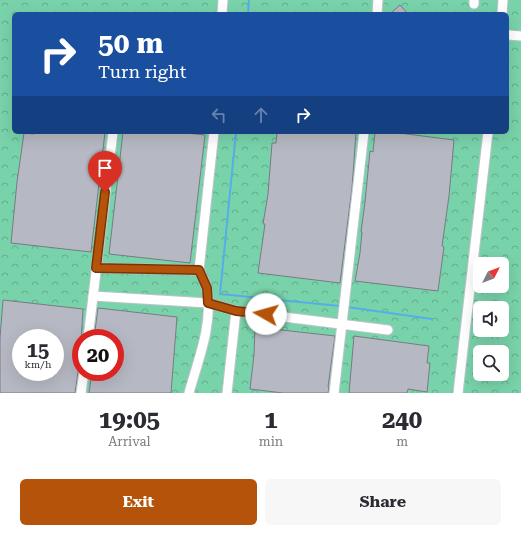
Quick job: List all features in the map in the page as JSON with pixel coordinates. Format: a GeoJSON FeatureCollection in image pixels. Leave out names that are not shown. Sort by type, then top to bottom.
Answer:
{"type":"FeatureCollection","features":[{"type":"Feature","properties":{"kind":"lane"},"geometry":{"type":"LineString","coordinates":[[222,12],[223,0]]}},
{"type":"Feature","properties":{"kind":"lane"},"geometry":{"type":"LineString","coordinates":[[377,12],[378,0]]}},
{"type":"Feature","properties":{"kind":"lane"},"geometry":{"type":"LineString","coordinates":[[502,12],[503,0]]}},
{"type":"Feature","properties":{"kind":"lane"},"geometry":{"type":"LineString","coordinates":[[509,35],[521,36]]}},
{"type":"Feature","properties":{"kind":"lane"},"geometry":{"type":"LineString","coordinates":[[89,329],[112,134]]}},
{"type":"Feature","properties":{"kind":"lane"},"geometry":{"type":"LineString","coordinates":[[189,393],[206,334],[208,303],[207,288],[199,270],[214,134]]}},
{"type":"Feature","properties":{"kind":"lane"},"geometry":{"type":"LineString","coordinates":[[334,393],[364,134]]}},
{"type":"Feature","properties":{"kind":"lane"},"geometry":{"type":"LineString","coordinates":[[458,393],[488,134]]}},
{"type":"Feature","properties":{"kind":"lane"},"geometry":{"type":"LineString","coordinates":[[96,268],[199,270]]}},
{"type":"Feature","properties":{"kind":"lane"},"geometry":{"type":"LineString","coordinates":[[93,296],[208,303],[236,311],[342,323],[388,330]]}},
{"type":"Feature","properties":{"kind":"lane"},"geometry":{"type":"LineString","coordinates":[[227,393],[236,311]]}},
{"type":"Feature","properties":{"kind":"lane"},"geometry":{"type":"LineString","coordinates":[[82,393],[83,381]]}},
{"type":"Feature","properties":{"kind":"green space"},"geometry":{"type":"Polygon","coordinates":[[[0,0],[521,0],[521,393],[0,393],[0,0]]]}},
{"type":"Feature","properties":{"kind":"building"},"geometry":{"type":"Polygon","coordinates":[[[400,5],[406,12],[392,12],[400,5]]]}},
{"type":"Feature","properties":{"kind":"building"},"geometry":{"type":"Polygon","coordinates":[[[24,134],[105,134],[91,252],[11,243],[24,134]]]}},
{"type":"Feature","properties":{"kind":"building"},"geometry":{"type":"Polygon","coordinates":[[[123,134],[205,135],[190,263],[109,254],[123,134]]]}},
{"type":"Feature","properties":{"kind":"building"},"geometry":{"type":"Polygon","coordinates":[[[277,134],[356,134],[352,188],[340,283],[258,273],[265,224],[263,224],[268,194],[272,143],[276,143],[277,134]]]}},
{"type":"Feature","properties":{"kind":"building"},"geometry":{"type":"Polygon","coordinates":[[[375,134],[407,134],[454,140],[449,196],[442,246],[444,247],[438,291],[355,281],[360,253],[370,151],[373,152],[375,134]]]}},
{"type":"Feature","properties":{"kind":"building"},"geometry":{"type":"Polygon","coordinates":[[[3,300],[83,309],[82,329],[72,329],[72,381],[77,381],[75,393],[0,393],[0,338],[3,300]]]}},
{"type":"Feature","properties":{"kind":"building"},"geometry":{"type":"Polygon","coordinates":[[[98,308],[177,317],[171,393],[89,393],[91,381],[124,381],[124,329],[95,329],[98,308]]]}},
{"type":"Feature","properties":{"kind":"building"},"geometry":{"type":"Polygon","coordinates":[[[255,327],[335,336],[328,393],[283,393],[250,389],[254,355],[255,327]]]}},
{"type":"Feature","properties":{"kind":"building"},"geometry":{"type":"Polygon","coordinates":[[[354,336],[429,346],[427,363],[430,363],[427,392],[408,389],[407,393],[349,393],[354,336]]]}},
{"type":"Feature","properties":{"kind":"waterway"},"geometry":{"type":"LineString","coordinates":[[248,12],[249,0]]}},
{"type":"Feature","properties":{"kind":"waterway"},"geometry":{"type":"LineString","coordinates":[[236,134],[220,294],[340,306]]}},
{"type":"Feature","properties":{"kind":"waterway"},"geometry":{"type":"LineString","coordinates":[[347,307],[432,319]]}},
{"type":"Feature","properties":{"kind":"route"},"geometry":{"type":"LineString","coordinates":[[105,192],[96,268],[199,270],[207,288],[208,303],[236,311],[266,314]]}}]}
